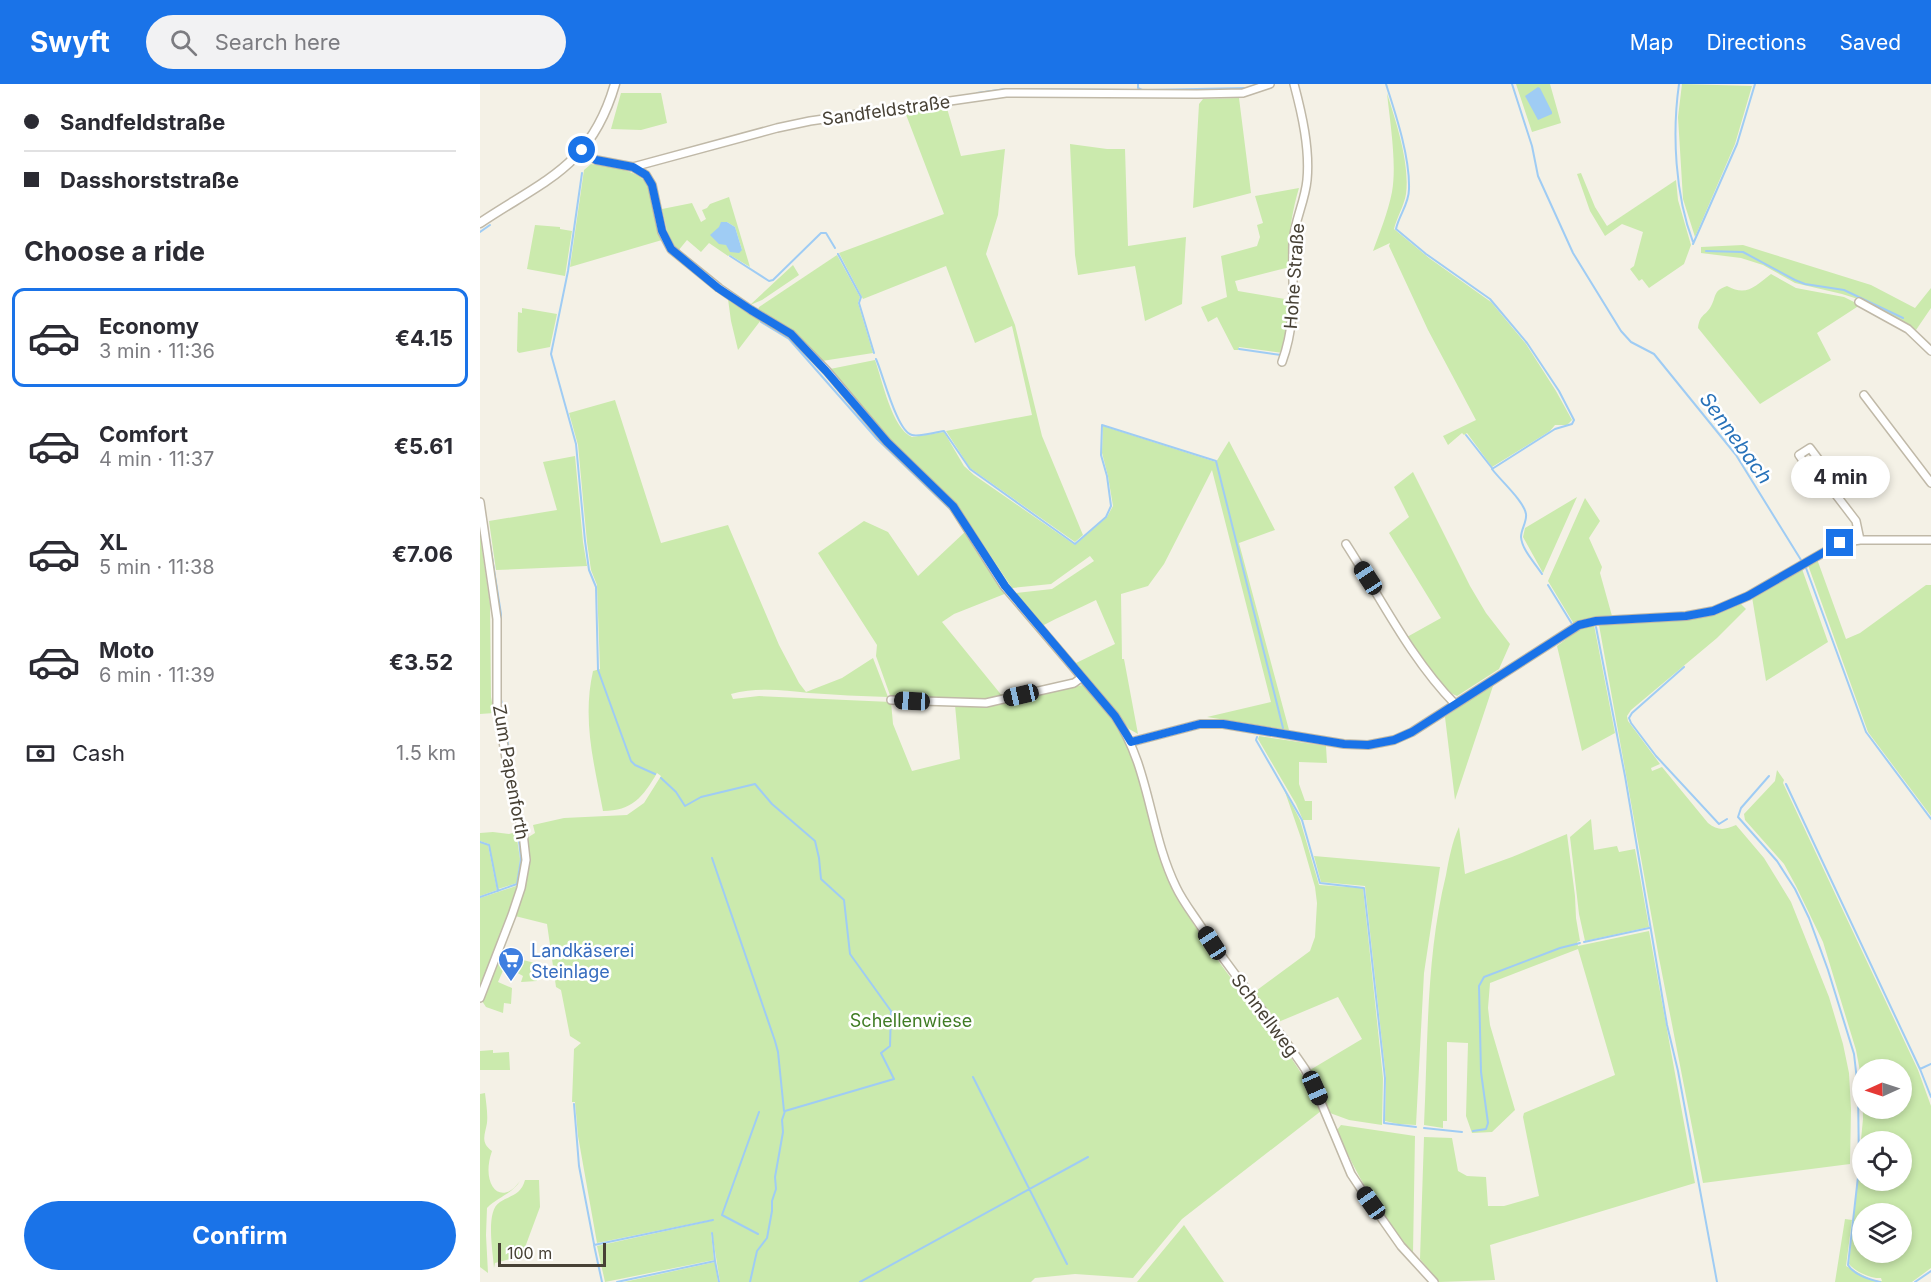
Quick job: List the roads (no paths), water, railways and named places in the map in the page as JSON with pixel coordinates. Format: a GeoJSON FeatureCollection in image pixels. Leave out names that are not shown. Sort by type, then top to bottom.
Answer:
{"type":"FeatureCollection","features":[{"type":"Feature","properties":{"kind":"street"},"geometry":{"type":"LineString","coordinates":[[480,223],[551,180],[582,150],[605,113],[615,84]]}},
{"type":"Feature","properties":{"kind":"street","name":"Sandfeldstraße"},"geometry":{"type":"LineString","coordinates":[[582,150],[596,160],[633,167],[810,121],[1006,93],[1243,93],[1270,84]]}},
{"type":"Feature","properties":{"kind":"street","name":"Hohe Straße"},"geometry":{"type":"LineString","coordinates":[[1282,362],[1290,339],[1294,303],[1293,241],[1307,181],[1308,163],[1294,84]]}},
{"type":"Feature","properties":{"kind":"street","name":"Schnellweg"},"geometry":{"type":"LineString","coordinates":[[633,167],[646,175],[652,185],[662,231],[671,249],[718,288],[791,334],[887,442],[953,506],[1005,586],[1115,716],[1136,754],[1158,842],[1177,889],[1221,957],[1305,1069],[1351,1174],[1401,1246],[1434,1282]]}},
{"type":"Feature","properties":{"kind":"street"},"geometry":{"type":"LineString","coordinates":[[1859,302],[1908,330],[1931,351]]}},
{"type":"Feature","properties":{"kind":"street"},"geometry":{"type":"LineString","coordinates":[[1864,395],[1931,483]]}},
{"type":"Feature","properties":{"kind":"street"},"geometry":{"type":"LineString","coordinates":[[1817,470],[1856,521],[1860,540]]}},
{"type":"Feature","properties":{"kind":"street","name":"Zum Papenforth"},"geometry":{"type":"LineString","coordinates":[[480,502],[495,599],[496,692],[499,719],[513,798],[522,825],[526,860],[521,888],[480,998]]}},
{"type":"Feature","properties":{"kind":"street"},"geometry":{"type":"LineString","coordinates":[[1131,742],[1200,724],[1223,724],[1344,744],[1368,745],[1394,740],[1412,732],[1579,625],[1596,621],[1700,615],[1729,605],[1832,547],[1860,540],[1931,540]]}},
{"type":"Feature","properties":{"kind":"street"},"geometry":{"type":"LineString","coordinates":[[1346,544],[1421,664],[1455,704]]}},
{"type":"Feature","properties":{"kind":"street"},"geometry":{"type":"LineString","coordinates":[[891,700],[986,703],[1074,683],[1081,678]]}},
{"type":"Feature","properties":{"kind":"water"},"geometry":{"type":"Polygon","coordinates":[[[1538,87],[1552,114],[1538,120],[1525,96],[1538,87]]]}},
{"type":"Feature","properties":{"kind":"water"},"geometry":{"type":"Polygon","coordinates":[[[721,222],[727,222],[735,227],[742,250],[739,253],[730,252],[726,245],[719,244],[710,235],[721,222]]]}},
{"type":"Feature","properties":{"kind":"waterway"},"geometry":{"type":"LineString","coordinates":[[1138,84],[1138,88],[1142,90]]}},
{"type":"Feature","properties":{"kind":"waterway"},"geometry":{"type":"LineString","coordinates":[[1386,84],[1402,136],[1409,177],[1407,200],[1396,229],[1426,254],[1490,299],[1527,343],[1559,391],[1574,420],[1572,424],[1555,429],[1492,469],[1524,509],[1526,517],[1521,534],[1522,542],[1526,552],[1542,574]]}},
{"type":"Feature","properties":{"kind":"waterway","name":"Sennebach"},"geometry":{"type":"LineString","coordinates":[[1512,84],[1532,146],[1538,176],[1573,253],[1621,331],[1631,342],[1654,354],[1736,455],[1806,568],[1866,732],[1931,819]]}},
{"type":"Feature","properties":{"kind":"waterway"},"geometry":{"type":"LineString","coordinates":[[1679,84],[1676,123],[1677,164],[1682,204],[1693,242]]}},
{"type":"Feature","properties":{"kind":"waterway"},"geometry":{"type":"LineString","coordinates":[[1693,244],[1737,144],[1755,84]]}},
{"type":"Feature","properties":{"kind":"waterway"},"geometry":{"type":"LineString","coordinates":[[1149,90],[1244,88]]}},
{"type":"Feature","properties":{"kind":"waterway"},"geometry":{"type":"LineString","coordinates":[[977,93],[1006,89],[1132,90]]}},
{"type":"Feature","properties":{"kind":"waterway"},"geometry":{"type":"LineString","coordinates":[[582,173],[568,271],[551,354],[576,444],[589,570],[596,587],[598,670],[631,761],[655,774]]}},
{"type":"Feature","properties":{"kind":"waterway"},"geometry":{"type":"LineString","coordinates":[[480,232],[490,225]]}},
{"type":"Feature","properties":{"kind":"waterway"},"geometry":{"type":"LineString","coordinates":[[730,256],[769,281],[773,280],[821,233],[826,233],[835,248]]}},
{"type":"Feature","properties":{"kind":"waterway"},"geometry":{"type":"LineString","coordinates":[[1706,251],[1743,252],[1795,280],[1805,284],[1844,290],[1903,318]]}},
{"type":"Feature","properties":{"kind":"waterway"},"geometry":{"type":"LineString","coordinates":[[838,254],[861,297],[859,303],[874,353]]}},
{"type":"Feature","properties":{"kind":"waterway"},"geometry":{"type":"LineString","coordinates":[[761,322],[789,339],[877,439],[951,510],[964,529]]}},
{"type":"Feature","properties":{"kind":"waterway"},"geometry":{"type":"LineString","coordinates":[[1239,349],[1281,355]]}},
{"type":"Feature","properties":{"kind":"waterway"},"geometry":{"type":"LineString","coordinates":[[876,359],[896,414],[906,431],[912,435],[944,431],[970,469],[1075,544],[1106,517],[1111,506],[1107,476],[1101,455],[1102,425],[1216,461],[1283,728]]}},
{"type":"Feature","properties":{"kind":"waterway"},"geometry":{"type":"LineString","coordinates":[[1466,435],[1492,468]]}},
{"type":"Feature","properties":{"kind":"waterway"},"geometry":{"type":"LineString","coordinates":[[487,526],[501,614],[500,633]]}},
{"type":"Feature","properties":{"kind":"waterway"},"geometry":{"type":"LineString","coordinates":[[1548,585],[1572,624]]}},
{"type":"Feature","properties":{"kind":"waterway"},"geometry":{"type":"LineString","coordinates":[[1596,627],[1625,776],[1667,1025],[1678,1071],[1717,1282]]}},
{"type":"Feature","properties":{"kind":"waterway"},"geometry":{"type":"LineString","coordinates":[[1684,667],[1629,718],[1656,756],[1719,824],[1727,819]]}},
{"type":"Feature","properties":{"kind":"waterway"},"geometry":{"type":"LineString","coordinates":[[500,693],[522,818]]}},
{"type":"Feature","properties":{"kind":"waterway"},"geometry":{"type":"LineString","coordinates":[[1257,737],[1256,740],[1302,820],[1320,883],[1364,888],[1385,1078],[1384,1123],[1416,1127]]}},
{"type":"Feature","properties":{"kind":"waterway"},"geometry":{"type":"LineString","coordinates":[[1769,776],[1741,808],[1738,817],[1777,861],[1795,889],[1809,918],[1828,970],[1854,1054],[1858,1089],[1859,1168],[1848,1265],[1858,1274],[1880,1282]]}},
{"type":"Feature","properties":{"kind":"waterway"},"geometry":{"type":"LineString","coordinates":[[661,778],[676,792],[685,806],[701,797],[755,784],[772,804],[815,841],[821,879],[844,900],[850,954],[891,1011],[890,1046],[881,1053],[894,1079],[785,1111],[775,1177],[776,1189],[767,1238],[757,1251],[750,1282]]}},
{"type":"Feature","properties":{"kind":"waterway"},"geometry":{"type":"LineString","coordinates":[[1786,784],[1920,1069],[1931,1064]]}},
{"type":"Feature","properties":{"kind":"waterway"},"geometry":{"type":"LineString","coordinates":[[480,897],[517,884],[521,859],[518,832]]}},
{"type":"Feature","properties":{"kind":"waterway"},"geometry":{"type":"LineString","coordinates":[[480,842],[489,845],[498,891]]}},
{"type":"Feature","properties":{"kind":"waterway"},"geometry":{"type":"LineString","coordinates":[[712,858],[775,1041],[784,1111]]}},
{"type":"Feature","properties":{"kind":"waterway"},"geometry":{"type":"LineString","coordinates":[[1584,942],[1649,928]]}},
{"type":"Feature","properties":{"kind":"waterway"},"geometry":{"type":"LineString","coordinates":[[1473,1131],[1486,1129],[1488,1123],[1481,1072],[1479,986],[1484,977],[1560,948],[1580,943]]}},
{"type":"Feature","properties":{"kind":"waterway"},"geometry":{"type":"LineString","coordinates":[[1920,1069],[1931,1097]]}},
{"type":"Feature","properties":{"kind":"waterway"},"geometry":{"type":"LineString","coordinates":[[973,1077],[1067,1264]]}},
{"type":"Feature","properties":{"kind":"waterway"},"geometry":{"type":"LineString","coordinates":[[574,1104],[579,1166],[594,1244]]}},
{"type":"Feature","properties":{"kind":"waterway"},"geometry":{"type":"LineString","coordinates":[[758,1234],[722,1215],[759,1112]]}},
{"type":"Feature","properties":{"kind":"waterway"},"geometry":{"type":"LineString","coordinates":[[1424,1128],[1462,1132]]}},
{"type":"Feature","properties":{"kind":"waterway"},"geometry":{"type":"LineString","coordinates":[[860,1282],[1088,1157]]}},
{"type":"Feature","properties":{"kind":"waterway"},"geometry":{"type":"LineString","coordinates":[[602,1282],[594,1245],[713,1220]]}},
{"type":"Feature","properties":{"kind":"waterway"},"geometry":{"type":"LineString","coordinates":[[617,1282],[715,1261],[712,1233]]}},
{"type":"Feature","properties":{"kind":"waterway"},"geometry":{"type":"LineString","coordinates":[[715,1261],[719,1282]]}},
{"type":"Feature","properties":{"kind":"waterway"},"geometry":{"type":"LineString","coordinates":[[1915,1282],[1931,1271]]}},
{"type":"Feature","properties":{"kind":"place","name":"Landkäserei Steinlage"},"geometry":{"type":"Point","coordinates":[511,983]}},
{"type":"Feature","properties":{"kind":"park label","name":"Schellenwiese"},"geometry":{"type":"Point","coordinates":[911,1020]}}]}
